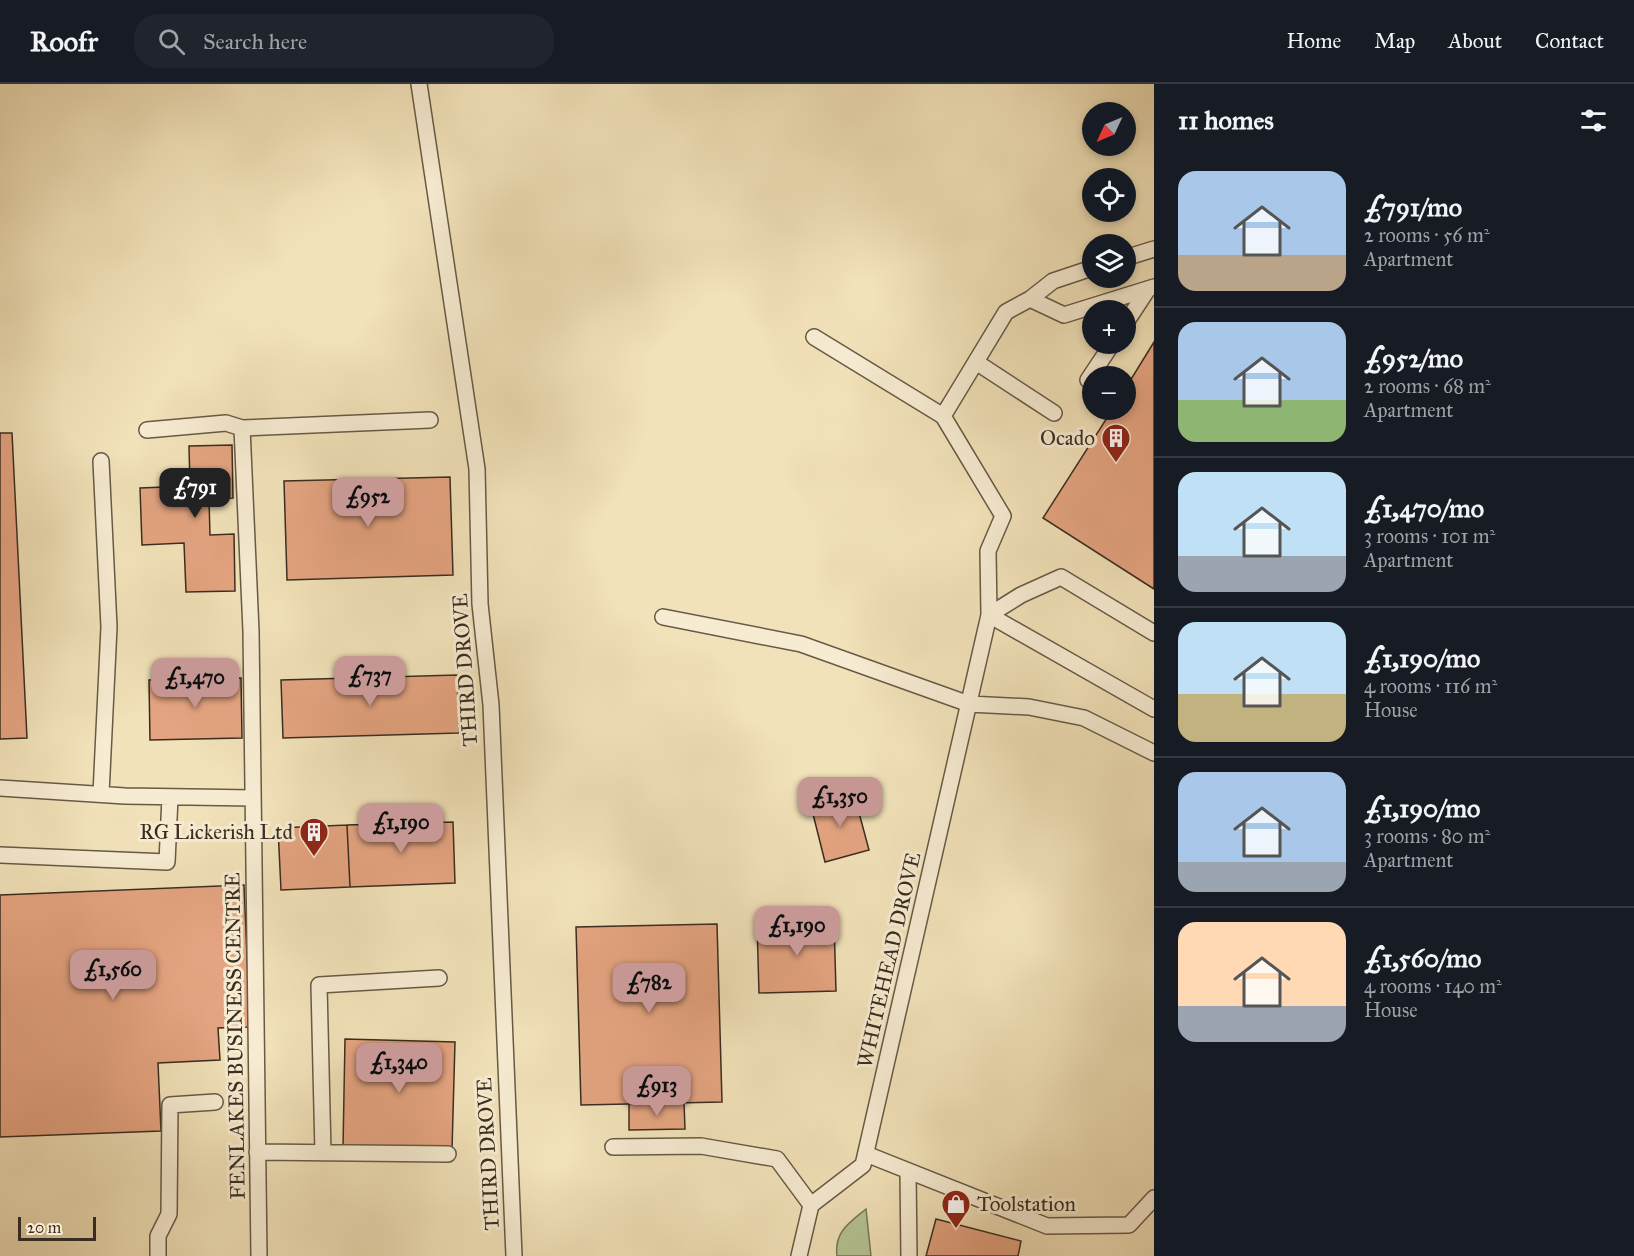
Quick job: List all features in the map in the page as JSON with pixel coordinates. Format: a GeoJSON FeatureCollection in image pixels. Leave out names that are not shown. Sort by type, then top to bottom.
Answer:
{"type":"FeatureCollection","features":[{"type":"Feature","properties":{"kind":"lane","name":"THIRD DROVE"},"geometry":{"type":"LineString","coordinates":[[419,84],[477,469],[480,604],[491,705],[514,1256]]}},
{"type":"Feature","properties":{"kind":"lane"},"geometry":{"type":"LineString","coordinates":[[1136,255],[1154,249]]}},
{"type":"Feature","properties":{"kind":"lane"},"geometry":{"type":"LineString","coordinates":[[943,416],[1006,312],[1030,299],[1053,281],[1082,271]]}},
{"type":"Feature","properties":{"kind":"lane"},"geometry":{"type":"LineString","coordinates":[[1030,299],[1064,315],[1151,288]]}},
{"type":"Feature","properties":{"kind":"lane"},"geometry":{"type":"LineString","coordinates":[[1136,309],[1151,288]]}},
{"type":"Feature","properties":{"kind":"lane","name":"WHITEHEAD DROVE"},"geometry":{"type":"LineString","coordinates":[[812,1205],[863,1165],[989,615],[988,551],[1003,516],[943,416],[814,337]]}},
{"type":"Feature","properties":{"kind":"lane"},"geometry":{"type":"LineString","coordinates":[[976,362],[1054,413]]}},
{"type":"Feature","properties":{"kind":"lane"},"geometry":{"type":"LineString","coordinates":[[147,430],[226,423],[242,428],[430,420]]}},
{"type":"Feature","properties":{"kind":"lane","name":"FENLAKES BUSINESS CENTRE"},"geometry":{"type":"LineString","coordinates":[[242,428],[251,631],[259,1256]]}},
{"type":"Feature","properties":{"kind":"lane"},"geometry":{"type":"LineString","coordinates":[[101,461],[109,627],[101,794]]}},
{"type":"Feature","properties":{"kind":"lane"},"geometry":{"type":"LineString","coordinates":[[1154,633],[1061,577],[1021,595],[989,615],[1154,710]]}},
{"type":"Feature","properties":{"kind":"lane"},"geometry":{"type":"LineString","coordinates":[[663,617],[801,644],[969,704],[1029,707],[1084,718],[1154,753]]}},
{"type":"Feature","properties":{"kind":"lane"},"geometry":{"type":"LineString","coordinates":[[0,788],[101,794],[253,798]]}},
{"type":"Feature","properties":{"kind":"lane"},"geometry":{"type":"LineString","coordinates":[[0,855],[167,862],[170,796]]}},
{"type":"Feature","properties":{"kind":"lane"},"geometry":{"type":"LineString","coordinates":[[323,1153],[319,985],[439,978]]}},
{"type":"Feature","properties":{"kind":"lane"},"geometry":{"type":"LineString","coordinates":[[158,1256],[158,1236],[169,1214],[170,1105],[215,1102]]}},
{"type":"Feature","properties":{"kind":"lane"},"geometry":{"type":"LineString","coordinates":[[613,1147],[701,1146],[777,1159],[812,1205],[799,1256]]}},
{"type":"Feature","properties":{"kind":"lane"},"geometry":{"type":"LineString","coordinates":[[257,1152],[448,1154]]}},
{"type":"Feature","properties":{"kind":"lane"},"geometry":{"type":"LineString","coordinates":[[866,1154],[1047,1226],[1129,1225],[1154,1198]]}},
{"type":"Feature","properties":{"kind":"lane"},"geometry":{"type":"LineString","coordinates":[[908,1171],[909,1256]]}},
{"type":"Feature","properties":{"kind":"green space"},"geometry":{"type":"Polygon","coordinates":[[[866,1209],[871,1256],[837,1256],[840,1234],[866,1209]]]}},
{"type":"Feature","properties":{"kind":"building","name":"Ocado"},"geometry":{"type":"Polygon","coordinates":[[[1154,342],[1154,589],[1043,518],[1106,420],[1136,420],[1136,371],[1154,342]]]}},
{"type":"Feature","properties":{"kind":"building"},"geometry":{"type":"Polygon","coordinates":[[[0,433],[12,433],[27,738],[0,739],[0,433]]]}},
{"type":"Feature","properties":{"kind":"building"},"geometry":{"type":"Polygon","coordinates":[[[232,445],[233,498],[209,499],[210,535],[234,534],[235,591],[186,592],[184,543],[142,545],[140,488],[190,486],[189,446],[232,445]]]}},
{"type":"Feature","properties":{"kind":"building"},"geometry":{"type":"Polygon","coordinates":[[[450,477],[453,575],[287,580],[284,481],[450,477]]]}},
{"type":"Feature","properties":{"kind":"building"},"geometry":{"type":"Polygon","coordinates":[[[457,675],[459,733],[283,738],[281,680],[457,675]]]}},
{"type":"Feature","properties":{"kind":"building"},"geometry":{"type":"Polygon","coordinates":[[[241,678],[242,738],[150,740],[149,680],[241,678]]]}},
{"type":"Feature","properties":{"kind":"building"},"geometry":{"type":"Polygon","coordinates":[[[854,794],[869,850],[825,862],[811,806],[854,794]]]}},
{"type":"Feature","properties":{"kind":"building"},"geometry":{"type":"Polygon","coordinates":[[[453,822],[455,883],[350,887],[347,825],[453,822]]]}},
{"type":"Feature","properties":{"kind":"building","name":"RG Lickerish Ltd"},"geometry":{"type":"Polygon","coordinates":[[[347,825],[350,887],[281,890],[278,828],[347,825]]]}},
{"type":"Feature","properties":{"kind":"building"},"geometry":{"type":"Polygon","coordinates":[[[244,885],[250,1027],[218,1028],[220,1060],[158,1063],[161,1131],[0,1137],[0,895],[244,885]]]}},
{"type":"Feature","properties":{"kind":"building"},"geometry":{"type":"Polygon","coordinates":[[[834,921],[836,991],[759,993],[757,923],[834,921]]]}},
{"type":"Feature","properties":{"kind":"building"},"geometry":{"type":"Polygon","coordinates":[[[717,924],[722,1102],[581,1105],[576,927],[717,924]]]}},
{"type":"Feature","properties":{"kind":"building"},"geometry":{"type":"Polygon","coordinates":[[[345,1039],[455,1042],[452,1150],[343,1147],[345,1039]]]}},
{"type":"Feature","properties":{"kind":"building"},"geometry":{"type":"Polygon","coordinates":[[[684,1103],[685,1129],[629,1130],[629,1104],[684,1103]]]}},
{"type":"Feature","properties":{"kind":"building","name":"Toolstation"},"geometry":{"type":"Polygon","coordinates":[[[936,1219],[1021,1241],[1018,1256],[926,1256],[936,1219]]]}},
{"type":"Feature","properties":{"kind":"place","name":"Ocado"},"geometry":{"type":"Point","coordinates":[1116,464]}},
{"type":"Feature","properties":{"kind":"place","name":"RG Lickerish Ltd"},"geometry":{"type":"Point","coordinates":[314,858]}},
{"type":"Feature","properties":{"kind":"place","name":"Toolstation"},"geometry":{"type":"Point","coordinates":[956,1230]}}]}
